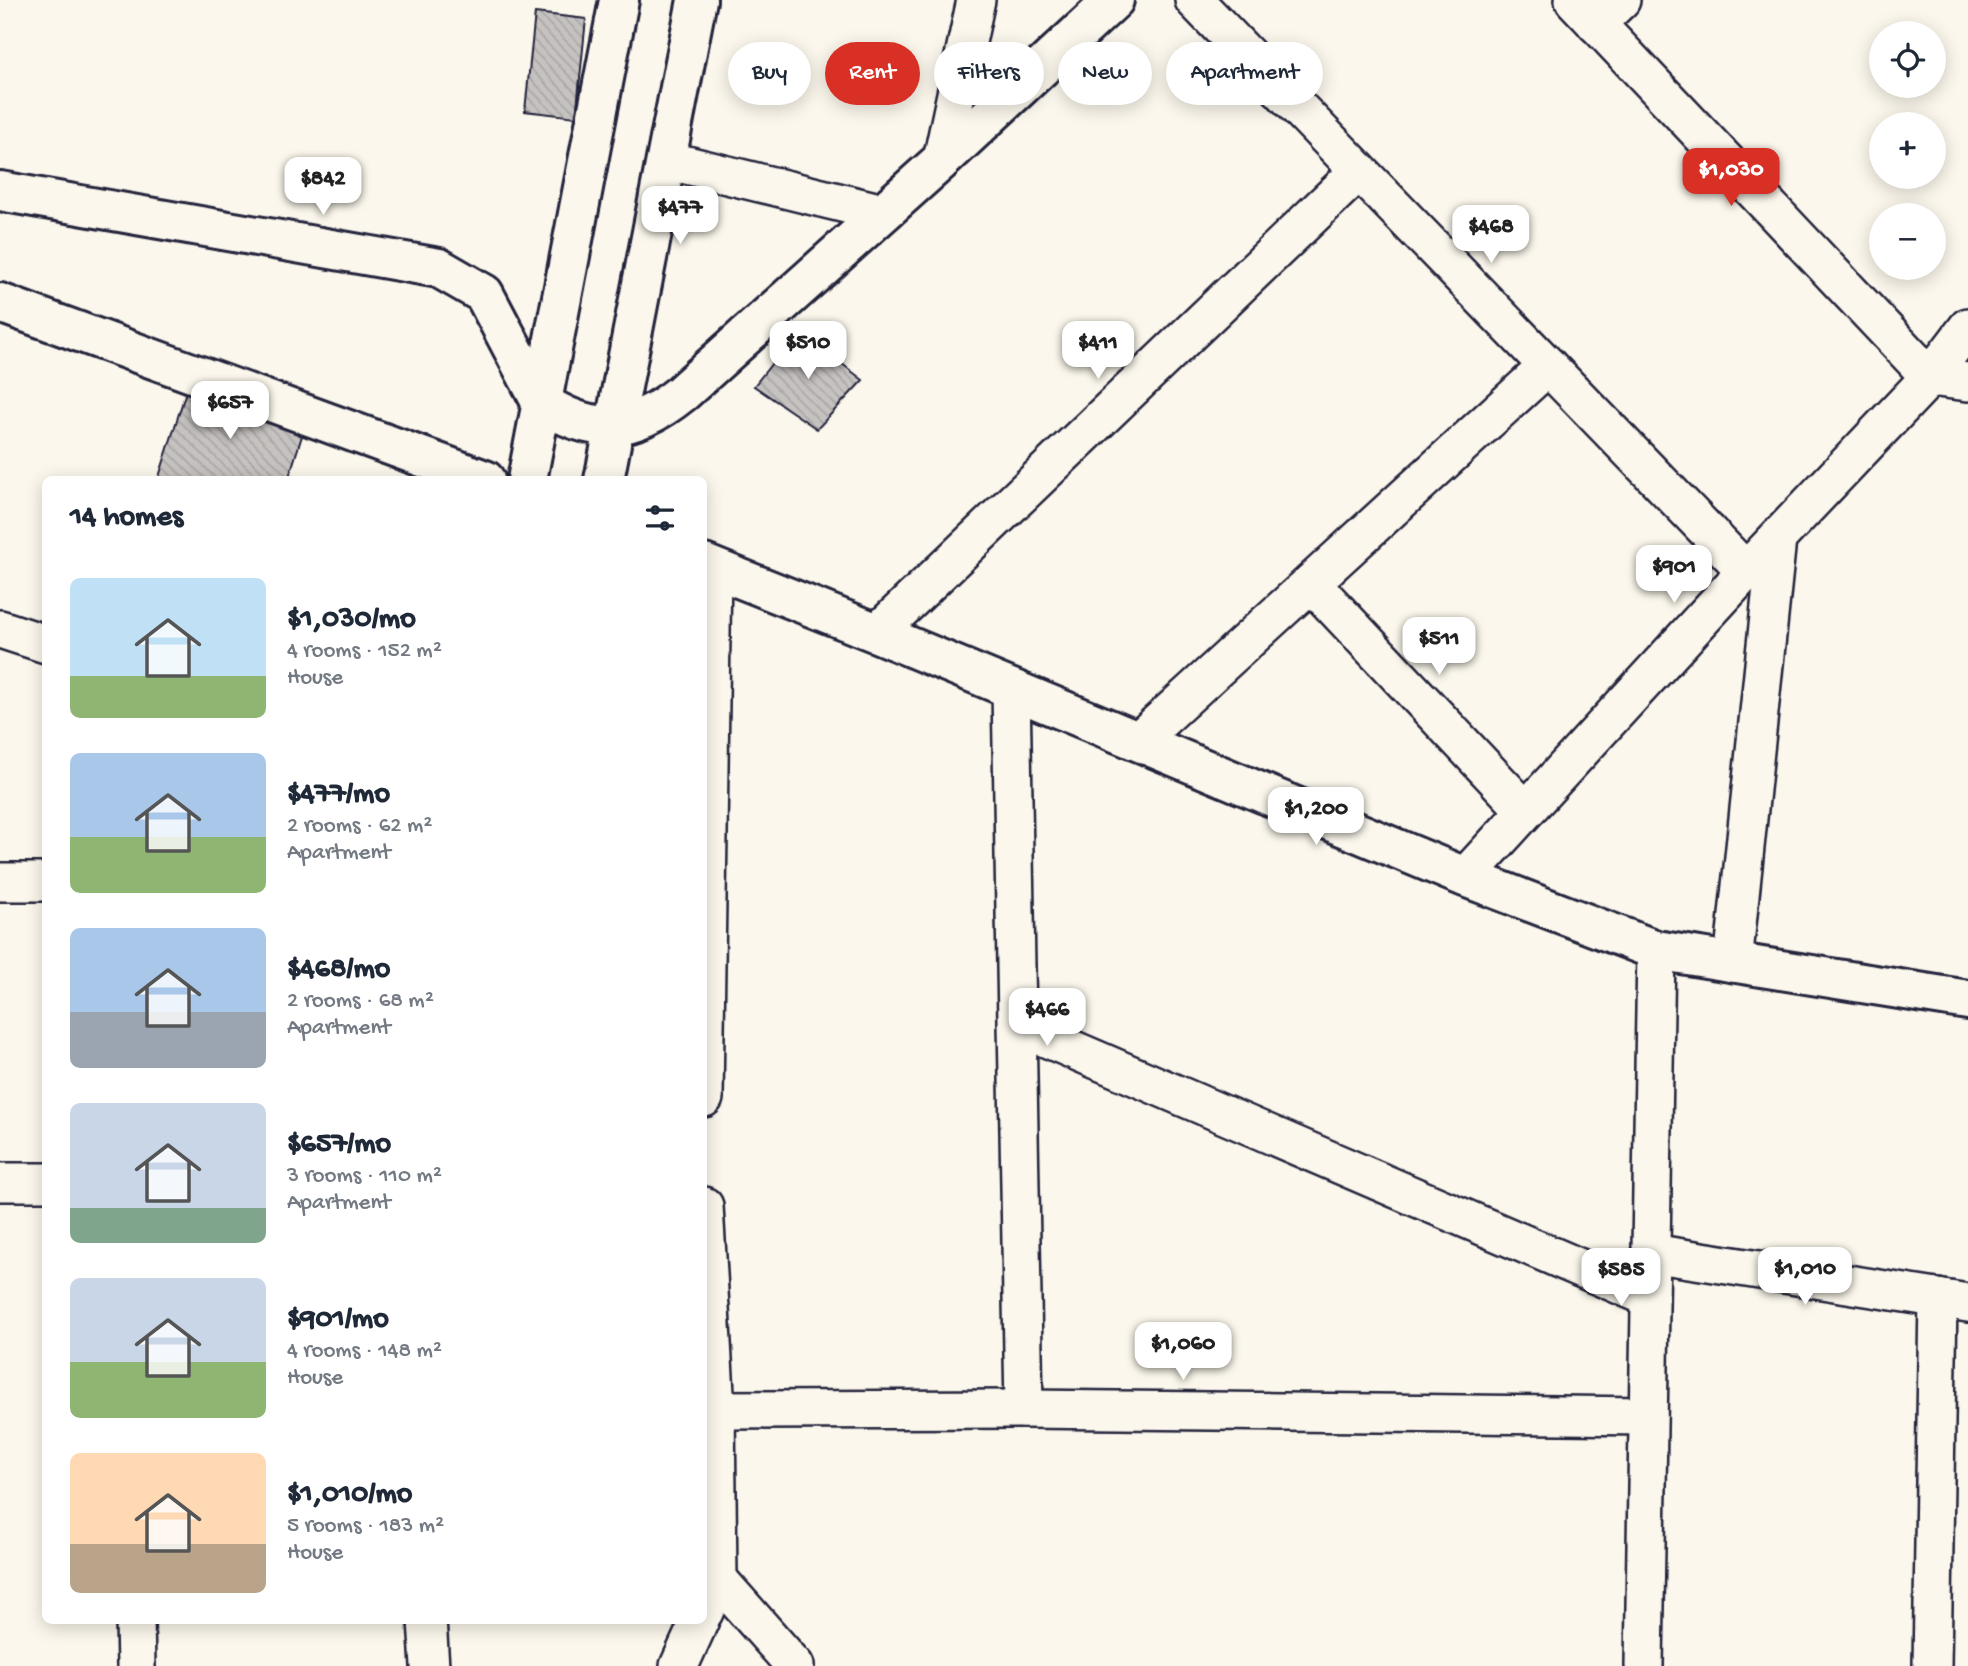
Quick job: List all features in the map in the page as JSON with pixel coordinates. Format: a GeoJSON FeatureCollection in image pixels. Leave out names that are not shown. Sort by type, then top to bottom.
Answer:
{"type":"FeatureCollection","features":[{"type":"Feature","properties":{"kind":"street"},"geometry":{"type":"LineString","coordinates":[[605,476],[697,0]]}},
{"type":"Feature","properties":{"kind":"street"},"geometry":{"type":"LineString","coordinates":[[942,160],[976,0]]}},
{"type":"Feature","properties":{"kind":"street"},"geometry":{"type":"LineString","coordinates":[[0,191],[439,268],[484,294],[541,402],[578,422],[615,426],[631,424],[659,412],[675,400],[942,160],[1114,0]]}},
{"type":"Feature","properties":{"kind":"street"},"geometry":{"type":"LineString","coordinates":[[1194,0],[1746,571]]}},
{"type":"Feature","properties":{"kind":"street"},"geometry":{"type":"LineString","coordinates":[[528,476],[614,1]]}},
{"type":"Feature","properties":{"kind":"street"},"geometry":{"type":"LineString","coordinates":[[1597,8],[1930,377],[1968,382]]}},
{"type":"Feature","properties":{"kind":"street"},"geometry":{"type":"LineString","coordinates":[[666,160],[883,213]]}},
{"type":"Feature","properties":{"kind":"street"},"geometry":{"type":"LineString","coordinates":[[877,633],[1359,171]]}},
{"type":"Feature","properties":{"kind":"street"},"geometry":{"type":"LineString","coordinates":[[0,303],[464,476]]}},
{"type":"Feature","properties":{"kind":"street"},"geometry":{"type":"LineString","coordinates":[[1465,877],[1746,571],[1930,377],[1968,327]]}},
{"type":"Feature","properties":{"kind":"street"},"geometry":{"type":"LineString","coordinates":[[1138,741],[1548,366]]}},
{"type":"Feature","properties":{"kind":"street"},"geometry":{"type":"LineString","coordinates":[[1733,963],[1777,539]]}},
{"type":"Feature","properties":{"kind":"street"},"geometry":{"type":"LineString","coordinates":[[707,699],[708,566],[877,633],[1465,877],[1656,950],[1968,1000]]}},
{"type":"Feature","properties":{"kind":"street"},"geometry":{"type":"LineString","coordinates":[[1311,583],[1525,810]]}},
{"type":"Feature","properties":{"kind":"street"},"geometry":{"type":"LineString","coordinates":[[0,629],[42,643]]}},
{"type":"Feature","properties":{"kind":"street"},"geometry":{"type":"LineString","coordinates":[[1012,689],[1024,1409]]}},
{"type":"Feature","properties":{"kind":"street"},"geometry":{"type":"LineString","coordinates":[[0,882],[42,882]]}},
{"type":"Feature","properties":{"kind":"street"},"geometry":{"type":"LineString","coordinates":[[1644,1666],[1656,950]]}},
{"type":"Feature","properties":{"kind":"street"},"geometry":{"type":"LineString","coordinates":[[1018,1026],[1650,1298]]}},
{"type":"Feature","properties":{"kind":"street"},"geometry":{"type":"LineString","coordinates":[[0,1182],[42,1182]]}},
{"type":"Feature","properties":{"kind":"street"},"geometry":{"type":"LineString","coordinates":[[1651,1253],[1953,1301],[1932,1666]]}},
{"type":"Feature","properties":{"kind":"street"},"geometry":{"type":"LineString","coordinates":[[707,1257],[716,1410],[718,1579],[707,1605]]}},
{"type":"Feature","properties":{"kind":"street"},"geometry":{"type":"LineString","coordinates":[[716,1410],[1024,1409],[1648,1416]]}},
{"type":"Feature","properties":{"kind":"street"},"geometry":{"type":"LineString","coordinates":[[718,1579],[795,1666]]}},
{"type":"Feature","properties":{"kind":"street"},"geometry":{"type":"LineString","coordinates":[[135,1624],[135,1666]]}},
{"type":"Feature","properties":{"kind":"street"},"geometry":{"type":"LineString","coordinates":[[427,1624],[430,1666]]}},
{"type":"Feature","properties":{"kind":"street"},"geometry":{"type":"LineString","coordinates":[[679,1666],[698,1624]]}},
{"type":"Feature","properties":{"kind":"building"},"geometry":{"type":"Polygon","coordinates":[[[535,13],[586,19],[576,117],[525,111],[535,13]]]}},
{"type":"Feature","properties":{"kind":"building"},"geometry":{"type":"Polygon","coordinates":[[[798,330],[863,380],[817,429],[754,386],[798,330]]]}},
{"type":"Feature","properties":{"kind":"building"},"geometry":{"type":"Polygon","coordinates":[[[188,385],[306,423],[289,476],[159,476],[188,385]]]}}]}
